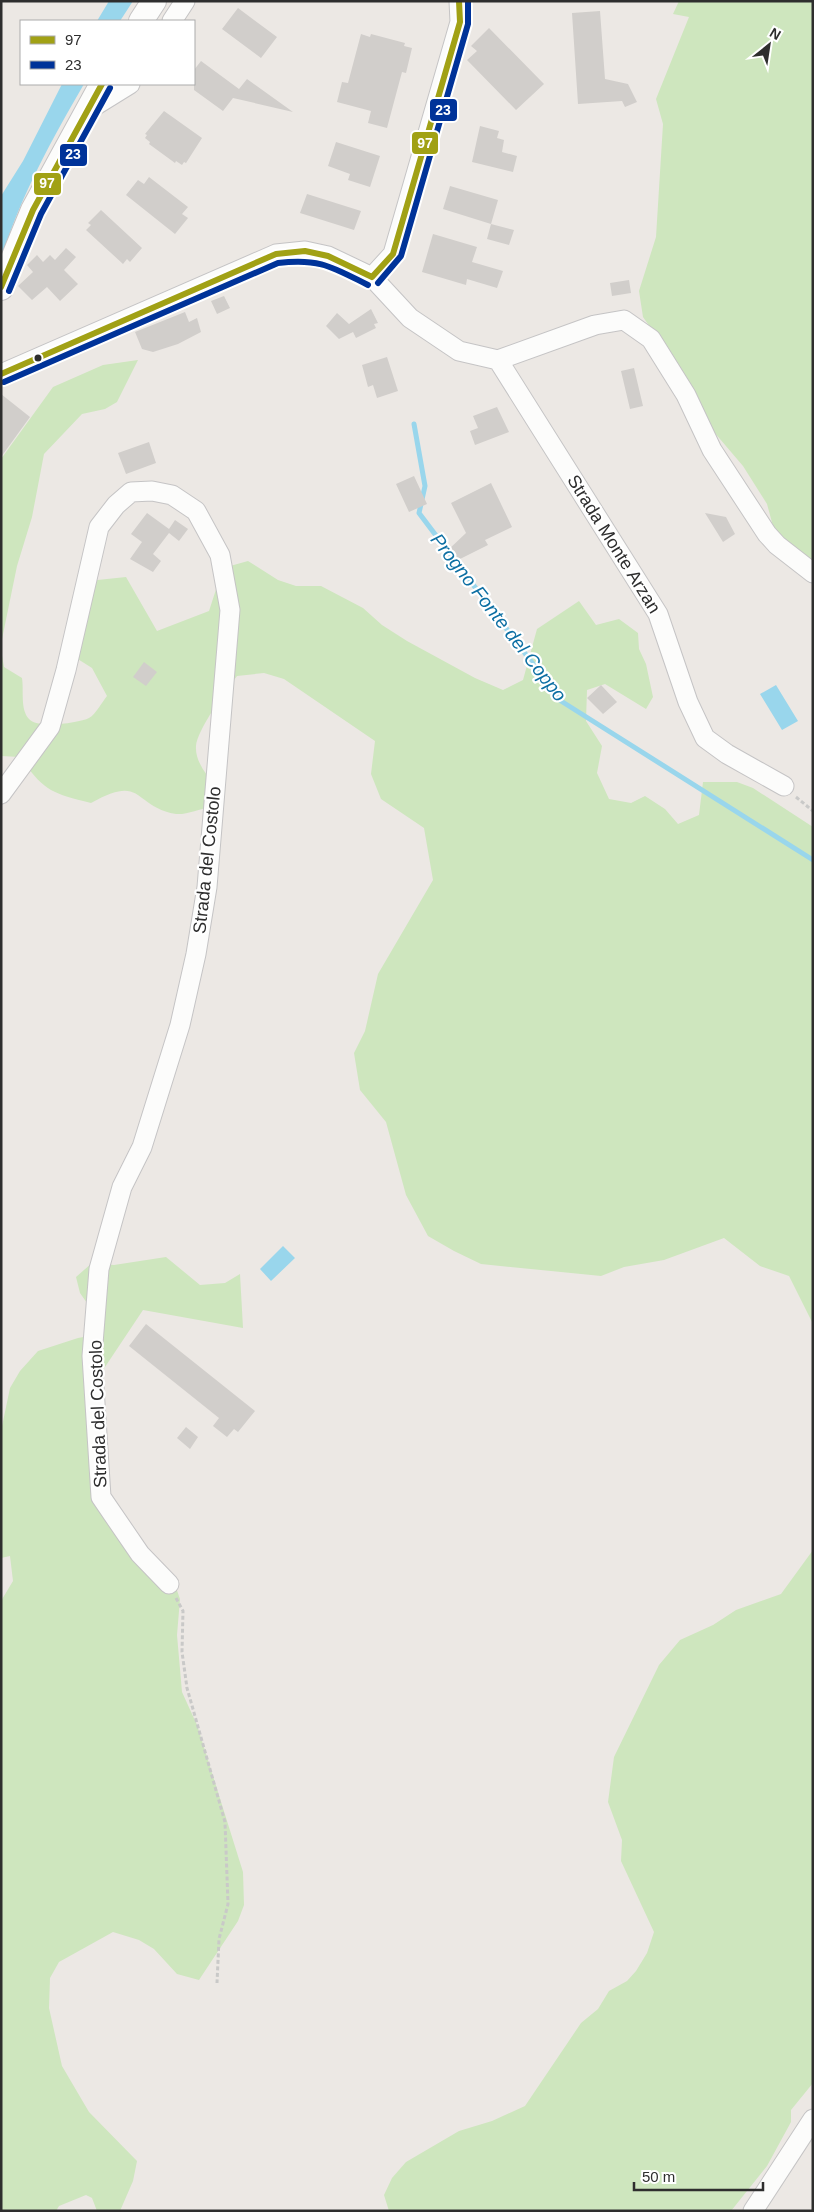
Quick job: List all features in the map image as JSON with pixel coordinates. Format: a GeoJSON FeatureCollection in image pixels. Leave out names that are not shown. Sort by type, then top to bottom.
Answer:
{"type":"FeatureCollection","features":[{"type":"Feature","properties":{"kind":"street"},"geometry":{"type":"LineString","coordinates":[[142,20],[154,1]]}},
{"type":"Feature","properties":{"kind":"street"},"geometry":{"type":"LineString","coordinates":[[173,20],[185,1]]}},
{"type":"Feature","properties":{"kind":"street"},"geometry":{"type":"LineString","coordinates":[[372,277],[394,254],[460,22],[459,1]]}},
{"type":"Feature","properties":{"kind":"street"},"geometry":{"type":"LineString","coordinates":[[1,288],[33,210],[101,85]]}},
{"type":"Feature","properties":{"kind":"street"},"geometry":{"type":"LineString","coordinates":[[88,110],[128,85]]}},
{"type":"Feature","properties":{"kind":"street"},"geometry":{"type":"LineString","coordinates":[[1,374],[276,254],[305,251],[321,254],[372,277],[410,318],[459,351],[498,360],[596,325],[624,320],[651,339],[686,395],[712,450],[767,534],[777,545],[813,573]]}},
{"type":"Feature","properties":{"kind":"street","name":"Strada Monte Arzan"},"geometry":{"type":"LineString","coordinates":[[498,360],[658,614],[688,702],[705,738],[727,754],[784,786]]}},
{"type":"Feature","properties":{"kind":"street","name":"Strada del Costolo"},"geometry":{"type":"LineString","coordinates":[[1,794],[50,727],[66,670],[99,527],[116,506],[131,492],[152,491],[172,495],[196,511],[220,555],[230,610],[208,878],[196,954],[180,1025],[142,1147],[122,1187],[100,1269],[92,1356],[101,1497],[140,1554],[169,1584]]}},
{"type":"Feature","properties":{"kind":"street"},"geometry":{"type":"LineString","coordinates":[[752,2211],[813,2119]]}},
{"type":"Feature","properties":{"kind":"path"},"geometry":{"type":"LineString","coordinates":[[169,1584],[183,1610],[182,1652],[187,1688],[225,1822],[228,1904],[219,1939],[217,1983]]}},
{"type":"Feature","properties":{"kind":"green space"},"geometry":{"type":"Polygon","coordinates":[[[679,1],[813,1],[813,566],[776,537],[767,504],[743,466],[708,425],[669,354],[643,317],[639,291],[656,237],[663,124],[656,99],[689,17],[673,14],[679,1]]]}},
{"type":"Feature","properties":{"kind":"green space"},"geometry":{"type":"Polygon","coordinates":[[[138,360],[117,402],[105,409],[82,414],[44,454],[32,517],[17,566],[1,644],[1,459],[53,387],[103,365],[138,360]]]}},
{"type":"Feature","properties":{"kind":"green space"},"geometry":{"type":"Polygon","coordinates":[[[248,561],[278,580],[296,586],[321,586],[363,608],[382,625],[407,641],[475,678],[503,690],[523,680],[537,629],[579,601],[596,625],[619,619],[638,633],[639,649],[646,664],[653,697],[646,709],[605,684],[587,690],[586,721],[602,746],[597,773],[609,799],[631,803],[645,796],[665,809],[678,824],[699,815],[703,782],[737,782],[753,788],[813,827],[813,1324],[789,1276],[760,1266],[724,1238],[664,1260],[624,1267],[601,1276],[481,1264],[428,1236],[406,1195],[386,1122],[360,1090],[354,1053],[365,1031],[378,974],[433,880],[424,828],[381,799],[371,774],[375,741],[284,679],[264,673],[237,676],[201,730],[196,746],[197,757],[202,768],[216,787],[210,807],[189,813],[176,814],[152,805],[130,791],[120,791],[91,803],[57,793],[42,784],[20,757],[1,756],[1,650],[4,667],[22,678],[24,710],[33,722],[58,724],[84,720],[94,714],[107,696],[92,668],[73,656],[88,581],[126,577],[157,631],[209,611],[223,568],[248,561]]]}},
{"type":"Feature","properties":{"kind":"green space"},"geometry":{"type":"Polygon","coordinates":[[[166,1257],[200,1285],[225,1283],[240,1274],[243,1328],[143,1310],[99,1376],[105,1491],[118,1520],[174,1582],[180,1599],[177,1635],[182,1692],[197,1725],[243,1872],[244,1905],[238,1921],[199,1980],[177,1974],[154,1949],[139,1940],[113,1932],[59,1962],[50,1978],[49,2008],[62,2066],[89,2112],[137,2161],[133,2181],[120,2211],[97,2211],[92,2198],[86,2195],[59,2206],[56,2211],[1,2211],[1,1601],[13,1581],[10,1556],[1,1558],[1,1431],[10,1388],[20,1371],[38,1351],[78,1338],[100,1334],[101,1323],[80,1293],[76,1277],[92,1263],[114,1265],[166,1257]]]}},
{"type":"Feature","properties":{"kind":"green space"},"geometry":{"type":"Polygon","coordinates":[[[813,1550],[813,2083],[791,2110],[791,2122],[767,2166],[731,2211],[389,2211],[384,2195],[392,2178],[406,2162],[459,2131],[492,2121],[525,2106],[581,2023],[598,2009],[609,1991],[627,1981],[636,1971],[647,1953],[654,1932],[621,1861],[622,1840],[608,1802],[614,1757],[659,1665],[680,1640],[713,1625],[736,1610],[781,1594],[813,1550]]]}},
{"type":"Feature","properties":{"kind":"water"},"geometry":{"type":"Polygon","coordinates":[[[109,1],[133,1],[121,20],[98,20],[109,1]]]}},
{"type":"Feature","properties":{"kind":"water"},"geometry":{"type":"Polygon","coordinates":[[[61,85],[83,85],[48,148],[27,192],[8,237],[1,260],[1,196],[23,161],[61,85]]]}},
{"type":"Feature","properties":{"kind":"water"},"geometry":{"type":"Polygon","coordinates":[[[776,685],[798,721],[782,730],[760,694],[776,685]]]}},
{"type":"Feature","properties":{"kind":"water"},"geometry":{"type":"Polygon","coordinates":[[[283,1246],[295,1258],[271,1281],[260,1269],[283,1246]]]}},
{"type":"Feature","properties":{"kind":"building"},"geometry":{"type":"Polygon","coordinates":[[[238,8],[277,37],[261,58],[222,29],[238,8]]]}},
{"type":"Feature","properties":{"kind":"building"},"geometry":{"type":"Polygon","coordinates":[[[600,11],[605,79],[628,84],[637,102],[625,107],[622,101],[578,104],[572,13],[600,11]]]}},
{"type":"Feature","properties":{"kind":"building"},"geometry":{"type":"Polygon","coordinates":[[[489,28],[544,84],[516,110],[467,60],[477,51],[471,46],[489,28]]]}},
{"type":"Feature","properties":{"kind":"building"},"geometry":{"type":"Polygon","coordinates":[[[361,34],[370,37],[371,34],[405,43],[404,46],[412,48],[406,73],[402,72],[387,128],[368,123],[371,111],[337,102],[342,82],[348,83],[361,34]]]}},
{"type":"Feature","properties":{"kind":"building"},"geometry":{"type":"Polygon","coordinates":[[[201,61],[239,89],[247,79],[293,112],[233,98],[223,111],[194,90],[195,69],[201,61]]]}},
{"type":"Feature","properties":{"kind":"building"},"geometry":{"type":"Polygon","coordinates":[[[164,111],[202,138],[186,163],[184,162],[182,165],[176,161],[175,163],[149,144],[150,142],[145,138],[147,135],[145,134],[164,111]]]}},
{"type":"Feature","properties":{"kind":"building"},"geometry":{"type":"Polygon","coordinates":[[[480,126],[499,131],[497,138],[504,140],[502,152],[517,156],[513,172],[472,162],[480,126]]]}},
{"type":"Feature","properties":{"kind":"building"},"geometry":{"type":"Polygon","coordinates":[[[336,142],[380,156],[370,187],[348,180],[350,174],[328,166],[336,142]]]}},
{"type":"Feature","properties":{"kind":"building"},"geometry":{"type":"Polygon","coordinates":[[[149,177],[188,207],[182,214],[188,218],[175,234],[126,195],[138,180],[144,184],[149,177]]]}},
{"type":"Feature","properties":{"kind":"building"},"geometry":{"type":"Polygon","coordinates":[[[450,186],[498,200],[491,224],[443,209],[450,186]]]}},
{"type":"Feature","properties":{"kind":"building"},"geometry":{"type":"Polygon","coordinates":[[[307,194],[361,211],[354,230],[300,213],[307,194]]]}},
{"type":"Feature","properties":{"kind":"building"},"geometry":{"type":"Polygon","coordinates":[[[101,210],[142,248],[130,262],[127,259],[123,264],[86,230],[91,225],[88,223],[101,210]]]}},
{"type":"Feature","properties":{"kind":"building"},"geometry":{"type":"Polygon","coordinates":[[[491,224],[514,230],[509,245],[487,239],[491,224]]]}},
{"type":"Feature","properties":{"kind":"building"},"geometry":{"type":"Polygon","coordinates":[[[433,234],[477,247],[472,262],[503,271],[497,288],[467,279],[466,285],[422,272],[433,234]]]}},
{"type":"Feature","properties":{"kind":"building"},"geometry":{"type":"Polygon","coordinates":[[[66,248],[76,257],[64,270],[78,284],[60,301],[47,287],[32,300],[18,286],[33,272],[27,265],[37,255],[43,262],[50,255],[55,260],[66,248]]]}},
{"type":"Feature","properties":{"kind":"building"},"geometry":{"type":"Polygon","coordinates":[[[629,280],[631,293],[612,296],[610,283],[629,280]]]}},
{"type":"Feature","properties":{"kind":"building"},"geometry":{"type":"Polygon","coordinates":[[[224,296],[230,308],[217,314],[211,301],[224,296]]]}},
{"type":"Feature","properties":{"kind":"building"},"geometry":{"type":"Polygon","coordinates":[[[371,309],[378,323],[374,324],[376,328],[356,338],[353,332],[339,339],[326,326],[337,313],[349,324],[371,309]]]}},
{"type":"Feature","properties":{"kind":"building"},"geometry":{"type":"Polygon","coordinates":[[[185,312],[189,322],[197,318],[201,332],[178,344],[153,352],[142,349],[135,332],[185,312]]]}},
{"type":"Feature","properties":{"kind":"building"},"geometry":{"type":"Polygon","coordinates":[[[387,357],[398,391],[377,398],[373,385],[368,387],[362,365],[387,357]]]}},
{"type":"Feature","properties":{"kind":"building"},"geometry":{"type":"Polygon","coordinates":[[[634,368],[643,406],[630,409],[621,371],[634,368]]]}},
{"type":"Feature","properties":{"kind":"building"},"geometry":{"type":"Polygon","coordinates":[[[1,394],[30,417],[1,457],[1,394]]]}},
{"type":"Feature","properties":{"kind":"building"},"geometry":{"type":"Polygon","coordinates":[[[497,407],[509,432],[475,445],[470,431],[478,428],[473,416],[497,407]]]}},
{"type":"Feature","properties":{"kind":"building"},"geometry":{"type":"Polygon","coordinates":[[[149,442],[156,463],[126,474],[118,453],[149,442]]]}},
{"type":"Feature","properties":{"kind":"building"},"geometry":{"type":"Polygon","coordinates":[[[414,476],[427,504],[409,512],[396,484],[414,476]]]}},
{"type":"Feature","properties":{"kind":"building"},"geometry":{"type":"Polygon","coordinates":[[[491,483],[512,527],[485,540],[488,545],[456,561],[447,551],[466,533],[451,503],[491,483]]]}},
{"type":"Feature","properties":{"kind":"building"},"geometry":{"type":"Polygon","coordinates":[[[147,513],[169,529],[175,520],[188,529],[179,541],[169,533],[153,554],[161,561],[153,572],[130,559],[142,542],[131,534],[147,513]]]}},
{"type":"Feature","properties":{"kind":"building"},"geometry":{"type":"Polygon","coordinates":[[[705,513],[726,517],[735,534],[723,542],[705,513]]]}},
{"type":"Feature","properties":{"kind":"building"},"geometry":{"type":"Polygon","coordinates":[[[144,662],[157,672],[146,686],[133,677],[144,662]]]}},
{"type":"Feature","properties":{"kind":"building"},"geometry":{"type":"Polygon","coordinates":[[[601,685],[617,702],[603,714],[587,698],[601,685]]]}},
{"type":"Feature","properties":{"kind":"building"},"geometry":{"type":"Polygon","coordinates":[[[146,1324],[255,1411],[238,1432],[234,1429],[227,1437],[213,1426],[219,1418],[129,1346],[146,1324]]]}},
{"type":"Feature","properties":{"kind":"building"},"geometry":{"type":"Polygon","coordinates":[[[186,1427],[198,1437],[190,1449],[177,1438],[186,1427]]]}},
{"type":"Feature","properties":{"kind":"waterway","name":"Progno Fonte del Coppo"},"geometry":{"type":"LineString","coordinates":[[414,424],[425,486],[419,513],[561,701],[813,860]]}},
{"type":"Feature","properties":{"kind":"transit line","name":"97"},"geometry":{"type":"LineString","coordinates":[[372,277],[393,254],[460,22],[459,1]]}},
{"type":"Feature","properties":{"kind":"transit line","name":"23"},"geometry":{"type":"LineString","coordinates":[[378,283],[401,256],[468,24],[468,1]]}},
{"type":"Feature","properties":{"kind":"transit line","name":"97"},"geometry":{"type":"LineString","coordinates":[[1,287],[33,210],[101,85]]}},
{"type":"Feature","properties":{"kind":"transit line","name":"23"},"geometry":{"type":"LineString","coordinates":[[9,291],[41,214],[110,88]]}},
{"type":"Feature","properties":{"kind":"transit line","name":"97"},"geometry":{"type":"LineString","coordinates":[[1,374],[276,254],[305,251],[328,256],[372,277]]}},
{"type":"Feature","properties":{"kind":"transit line","name":"23"},"geometry":{"type":"LineString","coordinates":[[4,382],[278,263],[305,262],[325,265],[368,285]]}}]}
